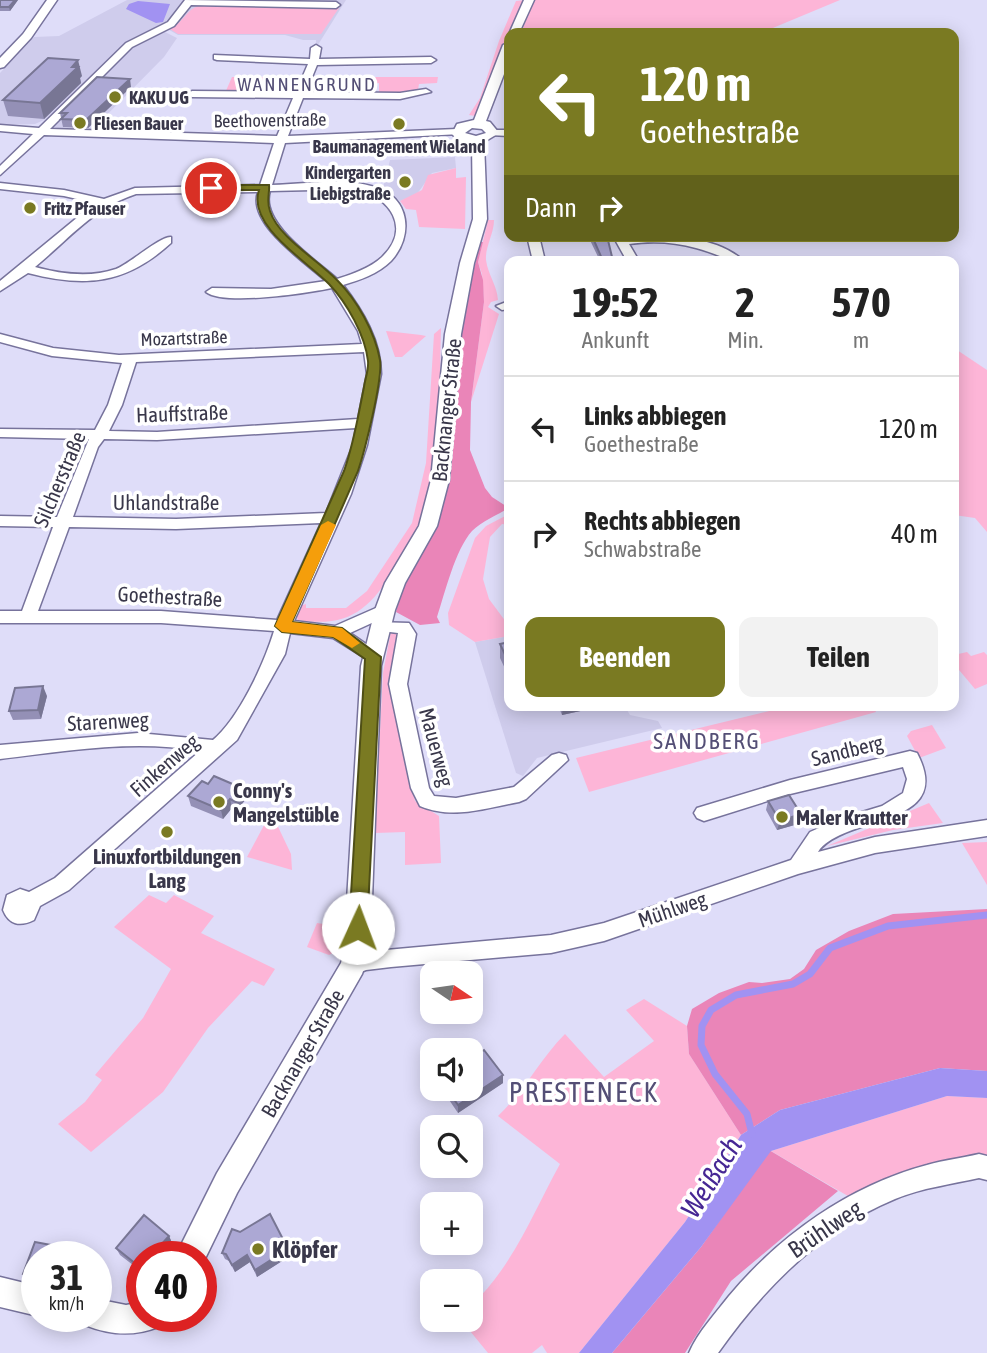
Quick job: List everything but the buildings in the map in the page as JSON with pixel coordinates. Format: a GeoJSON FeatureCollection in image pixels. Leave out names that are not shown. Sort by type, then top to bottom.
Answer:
{"type":"FeatureCollection","features":[{"type":"Feature","properties":{"kind":"street"},"geometry":{"type":"LineString","coordinates":[[0,65],[27,36],[52,0]]}},
{"type":"Feature","properties":{"kind":"street"},"geometry":{"type":"LineString","coordinates":[[516,28],[528,0]]}},
{"type":"Feature","properties":{"kind":"street"},"geometry":{"type":"LineString","coordinates":[[0,172],[129,45],[171,24],[189,1],[336,5]]}},
{"type":"Feature","properties":{"kind":"street"},"geometry":{"type":"LineString","coordinates":[[314,55],[265,187],[262,197],[264,211],[272,227],[334,282],[356,313],[371,348]]}},
{"type":"Feature","properties":{"kind":"street"},"geometry":{"type":"LineString","coordinates":[[217,57],[314,55],[432,60]]}},
{"type":"Feature","properties":{"kind":"street","name":"Backnanger Straße"},"geometry":{"type":"LineString","coordinates":[[199,1241],[228,1183],[353,966],[357,951],[361,838],[373,657],[382,618],[396,583],[428,526],[440,480],[453,334],[467,263],[480,219],[483,132],[487,107],[504,59]]}},
{"type":"Feature","properties":{"kind":"street"},"geometry":{"type":"LineString","coordinates":[[192,94],[405,96],[426,92]]}},
{"type":"Feature","properties":{"kind":"street","name":"Beethovenstraße"},"geometry":{"type":"LineString","coordinates":[[0,128],[163,138],[281,139],[457,132]]}},
{"type":"Feature","properties":{"kind":"street"},"geometry":{"type":"LineString","coordinates":[[457,132],[464,138],[483,132],[504,133]]}},
{"type":"Feature","properties":{"kind":"street"},"geometry":{"type":"LineString","coordinates":[[0,186],[64,193],[104,202]]}},
{"type":"Feature","properties":{"kind":"street"},"geometry":{"type":"LineString","coordinates":[[0,287],[28,269],[89,210],[104,202],[146,190],[366,187],[381,193],[394,203],[401,214],[397,246],[370,271],[334,282],[276,291],[212,292]]}},
{"type":"Feature","properties":{"kind":"street"},"geometry":{"type":"LineString","coordinates":[[28,269],[74,278],[109,275],[139,264],[167,240]]}},
{"type":"Feature","properties":{"kind":"street"},"geometry":{"type":"LineString","coordinates":[[688,242],[715,249],[728,256]]}},
{"type":"Feature","properties":{"kind":"street","name":"Mozartstraße"},"geometry":{"type":"LineString","coordinates":[[0,338],[64,354],[130,359],[371,348]]}},
{"type":"Feature","properties":{"kind":"street","name":"Finkenweg"},"geometry":{"type":"LineString","coordinates":[[30,901],[62,884],[231,735],[276,654],[282,626],[351,471],[374,374],[371,348]]}},
{"type":"Feature","properties":{"kind":"street","name":"Silcherstraße"},"geometry":{"type":"LineString","coordinates":[[28,617],[91,446],[100,435],[119,395],[130,359]]}},
{"type":"Feature","properties":{"kind":"street","name":"Hauffstraße"},"geometry":{"type":"LineString","coordinates":[[0,433],[100,435],[239,432],[364,423]]}},
{"type":"Feature","properties":{"kind":"street","name":"Uhlandstraße"},"geometry":{"type":"LineString","coordinates":[[0,521],[238,523],[332,518]]}},
{"type":"Feature","properties":{"kind":"street","name":"Goethestraße"},"geometry":{"type":"LineString","coordinates":[[0,617],[161,617],[282,626],[337,632],[373,657]]}},
{"type":"Feature","properties":{"kind":"street"},"geometry":{"type":"LineString","coordinates":[[337,632],[382,618]]}},
{"type":"Feature","properties":{"kind":"street","name":"Mauerweg"},"geometry":{"type":"LineString","coordinates":[[382,618],[403,627],[408,634],[398,684],[420,788],[427,801],[439,806],[456,806],[519,794],[559,760]]}},
{"type":"Feature","properties":{"kind":"street","name":"Starenweg"},"geometry":{"type":"LineString","coordinates":[[0,752],[141,741],[195,742],[218,748]]}},
{"type":"Feature","properties":{"kind":"street","name":"Sandberg"},"geometry":{"type":"LineString","coordinates":[[704,813],[790,787],[910,758],[916,779],[911,797],[888,812],[846,825],[817,838],[798,866]]}},
{"type":"Feature","properties":{"kind":"street","name":"Mühlweg"},"geometry":{"type":"LineString","coordinates":[[353,966],[364,961],[551,944],[604,932],[798,866],[875,845],[987,828]]}},
{"type":"Feature","properties":{"kind":"street","name":"Brühlweg"},"geometry":{"type":"LineString","coordinates":[[702,1353],[722,1323],[768,1270],[843,1213],[892,1189],[925,1177],[979,1166],[987,1168]]}},
{"type":"Feature","properties":{"kind":"street"},"geometry":{"type":"LineString","coordinates":[[0,1292],[21,1297]]}},
{"type":"Feature","properties":{"kind":"shaded area"},"geometry":{"type":"Polygon","coordinates":[[[127,0],[346,0],[316,48],[316,40],[285,35],[178,35],[164,27],[148,32],[118,49],[76,93],[44,120],[35,124],[0,125],[0,73],[34,37],[59,36],[127,0]]]}},
{"type":"Feature","properties":{"kind":"shaded area"},"geometry":{"type":"Polygon","coordinates":[[[525,0],[511,28],[505,28],[516,1],[525,0]]]}},
{"type":"Feature","properties":{"kind":"shaded area"},"geometry":{"type":"Polygon","coordinates":[[[534,0],[840,0],[773,28],[523,28],[534,0]]]}},
{"type":"Feature","properties":{"kind":"shaded area"},"geometry":{"type":"Polygon","coordinates":[[[138,1],[170,4],[163,22],[156,23],[126,9],[129,4],[138,1]]]}},
{"type":"Feature","properties":{"kind":"shaded area"},"geometry":{"type":"Polygon","coordinates":[[[198,6],[339,8],[321,34],[178,34],[170,29],[198,6]]]}},
{"type":"Feature","properties":{"kind":"shaded area"},"geometry":{"type":"Polygon","coordinates":[[[504,29],[504,48],[487,98],[475,116],[469,115],[480,98],[504,29]]]}},
{"type":"Feature","properties":{"kind":"shaded area"},"geometry":{"type":"Polygon","coordinates":[[[163,31],[177,38],[164,57],[88,134],[50,129],[132,46],[163,31]]]}},
{"type":"Feature","properties":{"kind":"shaded area"},"geometry":{"type":"Polygon","coordinates":[[[232,77],[265,77],[259,94],[225,93],[232,77]]]}},
{"type":"Feature","properties":{"kind":"shaded area"},"geometry":{"type":"Polygon","coordinates":[[[314,77],[438,77],[437,83],[419,84],[418,90],[408,94],[379,95],[379,83],[356,87],[356,93],[370,94],[350,95],[350,91],[345,91],[346,85],[333,84],[320,86],[321,90],[315,90],[313,94],[308,92],[314,77]]]}},
{"type":"Feature","properties":{"kind":"shaded area","name":"Kindergarten Liebigstraße"},"geometry":{"type":"Polygon","coordinates":[[[455,157],[456,168],[432,173],[417,194],[400,201],[383,188],[390,160],[455,157]]]}},
{"type":"Feature","properties":{"kind":"shaded area"},"geometry":{"type":"Polygon","coordinates":[[[456,168],[456,178],[466,177],[465,229],[419,227],[416,210],[406,209],[400,201],[422,190],[428,175],[456,168]]]}},
{"type":"Feature","properties":{"kind":"shaded area"},"geometry":{"type":"Polygon","coordinates":[[[488,220],[494,220],[486,260],[498,300],[491,302],[488,307],[499,314],[471,402],[484,302],[482,274],[478,262],[488,220]]]}},
{"type":"Feature","properties":{"kind":"shaded area"},"geometry":{"type":"Polygon","coordinates":[[[483,242],[478,262],[483,280],[484,302],[471,402],[470,450],[485,488],[492,497],[504,505],[504,511],[472,531],[460,549],[437,617],[440,623],[420,625],[396,612],[403,586],[447,481],[458,376],[459,324],[483,242]]]}},
{"type":"Feature","properties":{"kind":"shaded area"},"geometry":{"type":"Polygon","coordinates":[[[441,328],[436,453],[428,502],[418,530],[385,584],[366,606],[344,618],[331,621],[298,620],[296,614],[300,606],[306,604],[306,608],[346,608],[367,591],[412,523],[426,463],[434,334],[441,328]]]}},
{"type":"Feature","properties":{"kind":"shaded area"},"geometry":{"type":"Polygon","coordinates":[[[386,331],[426,336],[402,357],[395,357],[386,331]]]}},
{"type":"Feature","properties":{"kind":"shaded area"},"geometry":{"type":"Polygon","coordinates":[[[959,351],[987,370],[987,532],[975,518],[959,516],[959,351]]]}},
{"type":"Feature","properties":{"kind":"shaded area"},"geometry":{"type":"Polygon","coordinates":[[[504,517],[504,524],[490,537],[483,579],[489,599],[504,619],[504,637],[475,642],[449,625],[448,613],[475,538],[486,526],[504,517]]]}},
{"type":"Feature","properties":{"kind":"shaded area"},"geometry":{"type":"Polygon","coordinates":[[[391,631],[400,632],[391,685],[415,801],[439,816],[441,863],[405,865],[405,832],[375,833],[383,673],[391,631]]]}},
{"type":"Feature","properties":{"kind":"shaded area"},"geometry":{"type":"Polygon","coordinates":[[[504,637],[504,711],[628,711],[630,715],[658,721],[662,728],[537,758],[523,776],[516,773],[475,642],[504,637]]]}},
{"type":"Feature","properties":{"kind":"shaded area"},"geometry":{"type":"Polygon","coordinates":[[[967,652],[971,656],[984,652],[987,655],[987,684],[975,689],[959,670],[959,654],[967,652]]]}},
{"type":"Feature","properties":{"kind":"shaded area"},"geometry":{"type":"Polygon","coordinates":[[[769,711],[876,712],[589,792],[576,758],[769,711]]]}},
{"type":"Feature","properties":{"kind":"shaded area"},"geometry":{"type":"Polygon","coordinates":[[[932,725],[946,748],[919,758],[907,736],[911,731],[932,725]]]}},
{"type":"Feature","properties":{"kind":"shaded area"},"geometry":{"type":"Polygon","coordinates":[[[929,803],[943,823],[893,830],[827,846],[929,803]]]}},
{"type":"Feature","properties":{"kind":"shaded area"},"geometry":{"type":"Polygon","coordinates":[[[271,812],[291,854],[292,870],[247,857],[271,812]]]}},
{"type":"Feature","properties":{"kind":"shaded area"},"geometry":{"type":"Polygon","coordinates":[[[987,842],[987,885],[962,843],[987,842]]]}},
{"type":"Feature","properties":{"kind":"shaded area"},"geometry":{"type":"Polygon","coordinates":[[[149,895],[166,903],[174,895],[214,916],[201,933],[275,969],[264,986],[252,981],[208,1028],[163,1092],[91,1152],[58,1124],[85,1102],[102,1080],[95,1075],[143,1018],[171,969],[114,927],[149,895]]]}},
{"type":"Feature","properties":{"kind":"shaded area"},"geometry":{"type":"Polygon","coordinates":[[[987,909],[987,1071],[940,1068],[780,1110],[741,1135],[689,1054],[687,1026],[692,1009],[719,993],[749,982],[790,979],[804,969],[816,950],[849,931],[893,914],[987,909]]]}},
{"type":"Feature","properties":{"kind":"shaded area"},"geometry":{"type":"Polygon","coordinates":[[[317,923],[343,927],[339,950],[329,955],[307,947],[317,923]]]}},
{"type":"Feature","properties":{"kind":"shaded area"},"geometry":{"type":"Polygon","coordinates":[[[644,999],[687,1026],[689,1054],[741,1135],[685,1222],[579,1353],[547,1353],[542,1345],[532,1353],[488,1353],[471,1332],[483,1332],[483,1293],[510,1257],[560,1164],[498,1116],[565,1034],[604,1077],[654,1041],[626,1010],[644,999]]]}},
{"type":"Feature","properties":{"kind":"shaded area"},"geometry":{"type":"Polygon","coordinates":[[[940,1068],[987,1071],[987,1098],[947,1096],[771,1151],[701,1247],[612,1353],[579,1353],[685,1222],[741,1135],[780,1110],[940,1068]]]}},
{"type":"Feature","properties":{"kind":"shaded area"},"geometry":{"type":"Polygon","coordinates":[[[947,1096],[987,1098],[987,1161],[853,1199],[771,1151],[947,1096]]]}},
{"type":"Feature","properties":{"kind":"shaded area"},"geometry":{"type":"Polygon","coordinates":[[[769,1150],[838,1191],[731,1281],[685,1353],[612,1353],[701,1247],[769,1150]]]}},
{"type":"Feature","properties":{"kind":"waterway","name":"Weißach"},"geometry":{"type":"LineString","coordinates":[[752,1134],[747,1114],[715,1074],[701,1045],[702,1026],[711,1010],[736,995],[793,984],[810,974],[830,948],[888,926],[987,915]]}},
{"type":"Feature","properties":{"kind":"slow traffic"},"geometry":{"type":"LineString","coordinates":[[328,525],[282,626],[337,632],[352,643]]}},
{"type":"Feature","properties":{"kind":"place","name":"KAKU UG"},"geometry":{"type":"Point","coordinates":[115,97]}},
{"type":"Feature","properties":{"kind":"place","name":"Fliesen Bauer"},"geometry":{"type":"Point","coordinates":[80,123]}},
{"type":"Feature","properties":{"kind":"place","name":"Baumanagement Wieland"},"geometry":{"type":"Point","coordinates":[399,124]}},
{"type":"Feature","properties":{"kind":"place","name":"Kindergarten Liebigstraße"},"geometry":{"type":"Point","coordinates":[405,182]}},
{"type":"Feature","properties":{"kind":"place","name":"Fritz Pfauser"},"geometry":{"type":"Point","coordinates":[30,208]}},
{"type":"Feature","properties":{"kind":"place","name":"Conny's Mangelstüble"},"geometry":{"type":"Point","coordinates":[219,802]}},
{"type":"Feature","properties":{"kind":"place","name":"Maler Krautter"},"geometry":{"type":"Point","coordinates":[782,817]}},
{"type":"Feature","properties":{"kind":"place","name":"Linuxfortbildungen Lang"},"geometry":{"type":"Point","coordinates":[167,832]}},
{"type":"Feature","properties":{"kind":"place","name":"Klöpfer"},"geometry":{"type":"Point","coordinates":[258,1249]}},
{"type":"Feature","properties":{"kind":"district","name":"WANNENGRUND"},"geometry":{"type":"Point","coordinates":[307,84]}},
{"type":"Feature","properties":{"kind":"district","name":"SANDBERG"},"geometry":{"type":"Point","coordinates":[707,741]}},
{"type":"Feature","properties":{"kind":"district","name":"PRESTENECK"},"geometry":{"type":"Point","coordinates":[584,1092]}},
{"type":"Feature","properties":{"kind":"route"},"geometry":{"type":"LineString","coordinates":[[211,188],[265,187],[262,197],[264,211],[272,227],[334,282],[347,299],[365,331],[374,362],[373,383],[359,446],[343,494],[282,626],[337,632],[373,657],[360,852],[358,928]]}}]}
